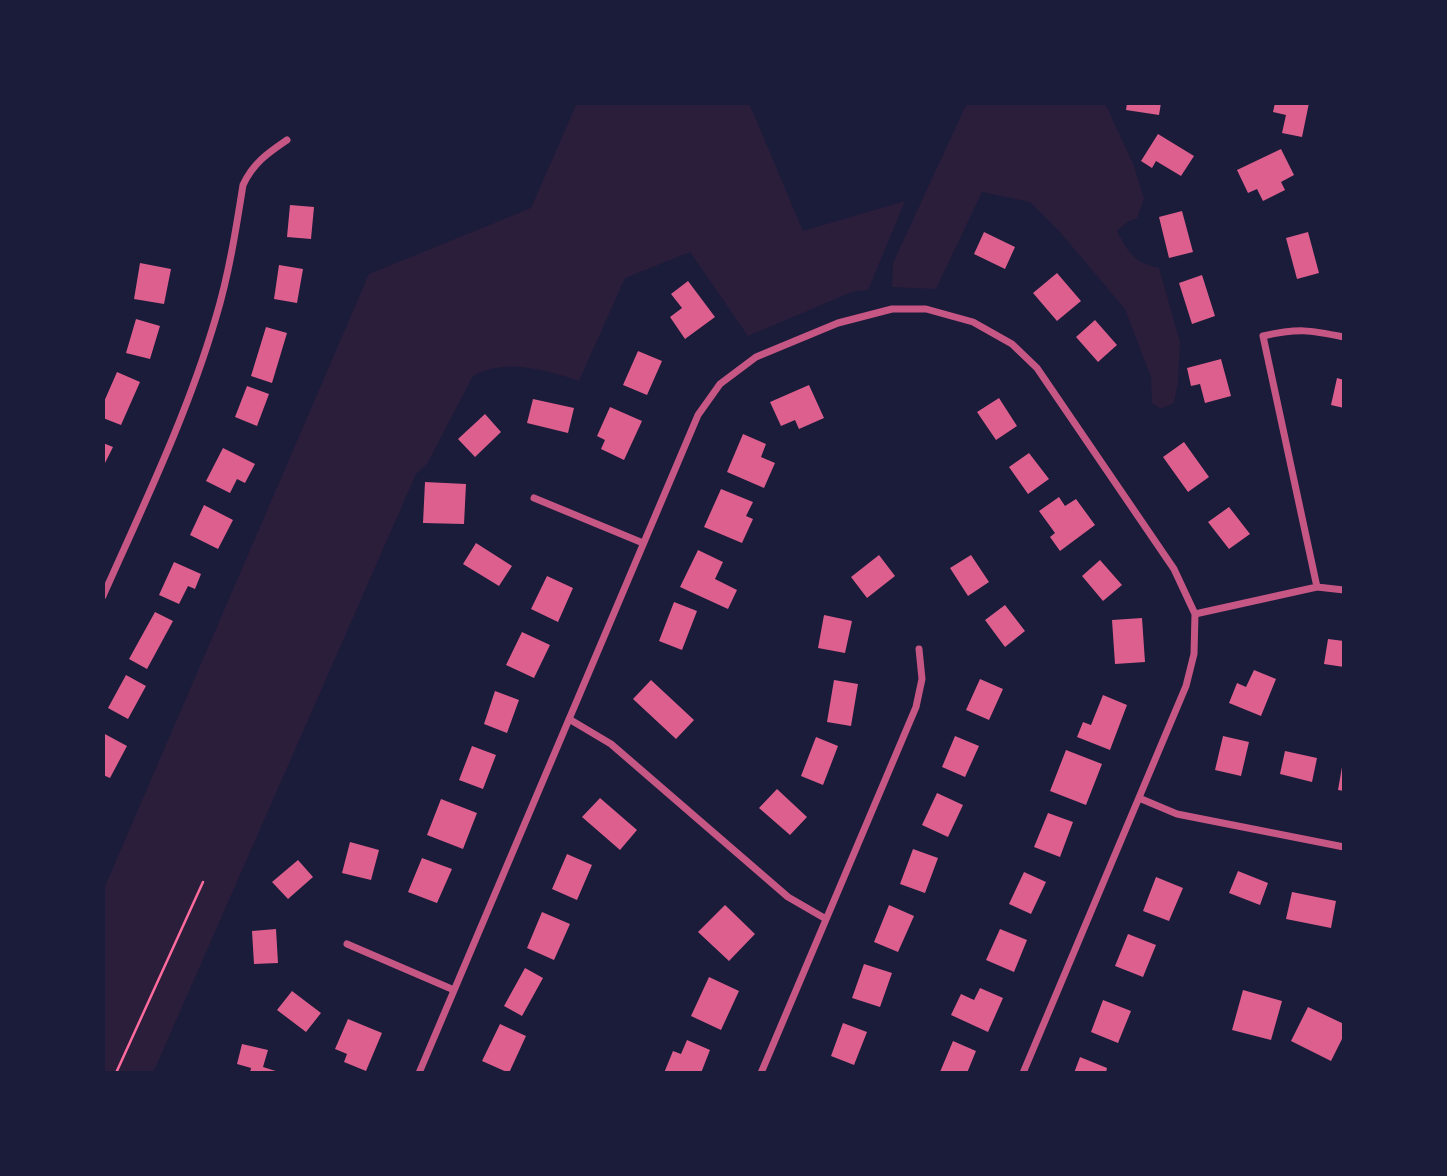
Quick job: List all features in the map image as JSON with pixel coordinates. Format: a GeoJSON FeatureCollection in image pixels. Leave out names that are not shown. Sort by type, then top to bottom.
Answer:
{"type":"FeatureCollection","features":[{"type":"Feature","properties":{"kind":"street"},"geometry":{"type":"LineString","coordinates":[[103,596],[174,436],[202,362],[225,282],[243,185],[248,173],[260,159],[287,140]]}},
{"type":"Feature","properties":{"kind":"street"},"geometry":{"type":"LineString","coordinates":[[419,1073],[705,402],[731,374],[756,357],[838,323],[892,309],[926,309],[957,316],[987,328],[1012,344],[1037,368],[1174,569],[1195,614],[1191,670],[1023,1073]]}},
{"type":"Feature","properties":{"kind":"street"},"geometry":{"type":"LineString","coordinates":[[1317,587],[1263,336],[1292,330],[1310,330],[1344,337]]}},
{"type":"Feature","properties":{"kind":"street"},"geometry":{"type":"LineString","coordinates":[[534,498],[643,543]]}},
{"type":"Feature","properties":{"kind":"street"},"geometry":{"type":"LineString","coordinates":[[1195,614],[1317,587],[1344,590]]}},
{"type":"Feature","properties":{"kind":"street"},"geometry":{"type":"LineString","coordinates":[[761,1073],[916,707],[922,679],[919,649]]}},
{"type":"Feature","properties":{"kind":"street"},"geometry":{"type":"LineString","coordinates":[[569,719],[611,744],[788,897],[826,919]]}},
{"type":"Feature","properties":{"kind":"street"},"geometry":{"type":"LineString","coordinates":[[1139,798],[1177,814],[1344,847]]}},
{"type":"Feature","properties":{"kind":"street"},"geometry":{"type":"LineString","coordinates":[[347,944],[454,990]]}},
{"type":"Feature","properties":{"kind":"path"},"geometry":{"type":"LineString","coordinates":[[116,1073],[203,882]]}},
{"type":"Feature","properties":{"kind":"shaded area"},"geometry":{"type":"Polygon","coordinates":[[[577,103],[749,103],[803,231],[905,201],[868,290],[852,292],[748,336],[690,252],[625,278],[579,381],[540,370],[512,367],[485,371],[473,376],[427,464],[416,474],[153,1073],[103,1073],[103,891],[369,274],[531,208],[577,103]]]}},
{"type":"Feature","properties":{"kind":"shaded area"},"geometry":{"type":"Polygon","coordinates":[[[967,103],[1105,103],[1134,166],[1144,199],[1137,218],[1117,231],[1133,256],[1159,268],[1180,342],[1174,403],[1161,409],[1152,403],[1151,377],[1125,309],[1059,231],[1030,202],[982,192],[936,289],[892,287],[893,263],[967,103]]]}},
{"type":"Feature","properties":{"kind":"building"},"geometry":{"type":"Polygon","coordinates":[[[1127,103],[1161,103],[1159,115],[1126,110],[1127,103]]]}},
{"type":"Feature","properties":{"kind":"building"},"geometry":{"type":"Polygon","coordinates":[[[1275,103],[1309,103],[1302,137],[1282,133],[1286,115],[1273,112],[1275,103]]]}},
{"type":"Feature","properties":{"kind":"building"},"geometry":{"type":"Polygon","coordinates":[[[1158,134],[1194,156],[1181,176],[1156,161],[1152,168],[1141,161],[1158,134]]]}},
{"type":"Feature","properties":{"kind":"building"},"geometry":{"type":"Polygon","coordinates":[[[1281,149],[1294,175],[1281,182],[1285,190],[1263,201],[1257,189],[1248,193],[1237,170],[1281,149]]]}},
{"type":"Feature","properties":{"kind":"building"},"geometry":{"type":"Polygon","coordinates":[[[290,205],[314,207],[311,239],[287,237],[290,205]]]}},
{"type":"Feature","properties":{"kind":"building"},"geometry":{"type":"Polygon","coordinates":[[[1182,211],[1193,252],[1169,258],[1159,217],[1182,211]]]}},
{"type":"Feature","properties":{"kind":"building"},"geometry":{"type":"Polygon","coordinates":[[[984,232],[1015,247],[1005,269],[974,254],[984,232]]]}},
{"type":"Feature","properties":{"kind":"building"},"geometry":{"type":"Polygon","coordinates":[[[1308,232],[1319,273],[1297,279],[1286,238],[1308,232]]]}},
{"type":"Feature","properties":{"kind":"building"},"geometry":{"type":"Polygon","coordinates":[[[140,263],[171,269],[164,304],[134,299],[140,263]]]}},
{"type":"Feature","properties":{"kind":"building"},"geometry":{"type":"Polygon","coordinates":[[[279,265],[303,269],[297,303],[274,299],[279,265]]]}},
{"type":"Feature","properties":{"kind":"building"},"geometry":{"type":"Polygon","coordinates":[[[1057,273],[1081,301],[1057,321],[1033,293],[1057,273]]]}},
{"type":"Feature","properties":{"kind":"building"},"geometry":{"type":"Polygon","coordinates":[[[1202,275],[1215,316],[1192,324],[1179,283],[1202,275]]]}},
{"type":"Feature","properties":{"kind":"building"},"geometry":{"type":"Polygon","coordinates":[[[688,281],[715,317],[685,339],[670,317],[682,308],[671,294],[688,281]]]}},
{"type":"Feature","properties":{"kind":"building"},"geometry":{"type":"Polygon","coordinates":[[[136,319],[160,326],[150,359],[126,353],[136,319]]]}},
{"type":"Feature","properties":{"kind":"building"},"geometry":{"type":"Polygon","coordinates":[[[1095,320],[1117,345],[1098,362],[1076,337],[1095,320]]]}},
{"type":"Feature","properties":{"kind":"building"},"geometry":{"type":"Polygon","coordinates":[[[266,327],[287,333],[272,383],[251,376],[266,327]]]}},
{"type":"Feature","properties":{"kind":"building"},"geometry":{"type":"Polygon","coordinates":[[[638,351],[662,361],[647,395],[623,385],[638,351]]]}},
{"type":"Feature","properties":{"kind":"building"},"geometry":{"type":"Polygon","coordinates":[[[1221,359],[1231,396],[1205,403],[1200,384],[1191,386],[1187,368],[1221,359]]]}},
{"type":"Feature","properties":{"kind":"building"},"geometry":{"type":"Polygon","coordinates":[[[117,372],[140,382],[121,425],[103,418],[103,404],[117,372]]]}},
{"type":"Feature","properties":{"kind":"building"},"geometry":{"type":"Polygon","coordinates":[[[1337,378],[1344,380],[1344,408],[1331,405],[1337,378]]]}},
{"type":"Feature","properties":{"kind":"building"},"geometry":{"type":"Polygon","coordinates":[[[809,385],[824,418],[799,429],[795,420],[781,426],[770,402],[809,385]]]}},
{"type":"Feature","properties":{"kind":"building"},"geometry":{"type":"Polygon","coordinates":[[[247,386],[269,394],[257,426],[235,417],[247,386]]]}},
{"type":"Feature","properties":{"kind":"building"},"geometry":{"type":"Polygon","coordinates":[[[999,398],[1017,426],[996,440],[977,412],[999,398]]]}},
{"type":"Feature","properties":{"kind":"building"},"geometry":{"type":"Polygon","coordinates":[[[533,399],[574,408],[568,433],[527,423],[533,399]]]}},
{"type":"Feature","properties":{"kind":"building"},"geometry":{"type":"Polygon","coordinates":[[[610,407],[642,421],[624,460],[601,449],[605,440],[597,436],[610,407]]]}},
{"type":"Feature","properties":{"kind":"building"},"geometry":{"type":"Polygon","coordinates":[[[485,414],[501,432],[475,457],[458,439],[485,414]]]}},
{"type":"Feature","properties":{"kind":"building"},"geometry":{"type":"Polygon","coordinates":[[[743,434],[766,444],[761,457],[775,463],[764,488],[727,472],[743,434]]]}},
{"type":"Feature","properties":{"kind":"building"},"geometry":{"type":"Polygon","coordinates":[[[1184,442],[1209,477],[1188,492],[1163,457],[1184,442]]]}},
{"type":"Feature","properties":{"kind":"building"},"geometry":{"type":"Polygon","coordinates":[[[103,443],[113,447],[103,467],[103,443]]]}},
{"type":"Feature","properties":{"kind":"building"},"geometry":{"type":"Polygon","coordinates":[[[223,448],[255,464],[245,483],[237,479],[230,493],[206,481],[223,448]]]}},
{"type":"Feature","properties":{"kind":"building"},"geometry":{"type":"Polygon","coordinates":[[[1029,453],[1049,479],[1028,494],[1009,467],[1029,453]]]}},
{"type":"Feature","properties":{"kind":"building"},"geometry":{"type":"Polygon","coordinates":[[[425,482],[466,484],[464,524],[423,523],[425,482]]]}},
{"type":"Feature","properties":{"kind":"building"},"geometry":{"type":"Polygon","coordinates":[[[721,489],[753,502],[746,516],[753,519],[742,543],[704,527],[721,489]]]}},
{"type":"Feature","properties":{"kind":"building"},"geometry":{"type":"Polygon","coordinates":[[[1059,497],[1065,506],[1076,499],[1095,525],[1060,551],[1050,537],[1055,533],[1039,511],[1059,497]]]}},
{"type":"Feature","properties":{"kind":"building"},"geometry":{"type":"Polygon","coordinates":[[[204,505],[233,520],[218,549],[190,535],[204,505]]]}},
{"type":"Feature","properties":{"kind":"building"},"geometry":{"type":"Polygon","coordinates":[[[1229,507],[1250,534],[1229,549],[1208,522],[1229,507]]]}},
{"type":"Feature","properties":{"kind":"building"},"geometry":{"type":"Polygon","coordinates":[[[476,543],[512,566],[499,586],[463,564],[476,543]]]}},
{"type":"Feature","properties":{"kind":"building"},"geometry":{"type":"Polygon","coordinates":[[[698,550],[723,562],[715,579],[737,590],[728,609],[680,587],[698,550]]]}},
{"type":"Feature","properties":{"kind":"building"},"geometry":{"type":"Polygon","coordinates":[[[879,555],[895,576],[867,598],[851,577],[879,555]]]}},
{"type":"Feature","properties":{"kind":"building"},"geometry":{"type":"Polygon","coordinates":[[[971,555],[989,582],[968,596],[950,568],[971,555]]]}},
{"type":"Feature","properties":{"kind":"building"},"geometry":{"type":"Polygon","coordinates":[[[1100,560],[1122,585],[1103,601],[1082,576],[1100,560]]]}},
{"type":"Feature","properties":{"kind":"building"},"geometry":{"type":"Polygon","coordinates":[[[174,562],[201,574],[195,589],[188,586],[179,604],[159,595],[174,562]]]}},
{"type":"Feature","properties":{"kind":"building"},"geometry":{"type":"Polygon","coordinates":[[[547,576],[573,588],[558,622],[531,609],[547,576]]]}},
{"type":"Feature","properties":{"kind":"building"},"geometry":{"type":"Polygon","coordinates":[[[674,602],[697,611],[682,650],[659,641],[674,602]]]}},
{"type":"Feature","properties":{"kind":"building"},"geometry":{"type":"Polygon","coordinates":[[[1005,605],[1025,631],[1005,647],[985,620],[1005,605]]]}},
{"type":"Feature","properties":{"kind":"building"},"geometry":{"type":"Polygon","coordinates":[[[155,612],[173,621],[147,669],[129,659],[155,612]]]}},
{"type":"Feature","properties":{"kind":"building"},"geometry":{"type":"Polygon","coordinates":[[[824,615],[852,621],[845,653],[818,648],[824,615]]]}},
{"type":"Feature","properties":{"kind":"building"},"geometry":{"type":"Polygon","coordinates":[[[1142,618],[1145,662],[1115,664],[1112,620],[1142,618]]]}},
{"type":"Feature","properties":{"kind":"building"},"geometry":{"type":"Polygon","coordinates":[[[522,632],[550,645],[534,678],[506,665],[522,632]]]}},
{"type":"Feature","properties":{"kind":"building"},"geometry":{"type":"Polygon","coordinates":[[[1328,639],[1344,641],[1344,667],[1324,664],[1328,639]]]}},
{"type":"Feature","properties":{"kind":"building"},"geometry":{"type":"Polygon","coordinates":[[[1254,670],[1276,679],[1261,716],[1229,703],[1237,683],[1246,687],[1254,670]]]}},
{"type":"Feature","properties":{"kind":"building"},"geometry":{"type":"Polygon","coordinates":[[[126,675],[146,686],[128,719],[108,708],[126,675]]]}},
{"type":"Feature","properties":{"kind":"building"},"geometry":{"type":"Polygon","coordinates":[[[980,679],[1003,689],[989,720],[966,710],[980,679]]]}},
{"type":"Feature","properties":{"kind":"building"},"geometry":{"type":"Polygon","coordinates":[[[651,680],[694,720],[676,739],[633,699],[651,680]]]}},
{"type":"Feature","properties":{"kind":"building"},"geometry":{"type":"Polygon","coordinates":[[[834,680],[858,684],[851,726],[827,722],[834,680]]]}},
{"type":"Feature","properties":{"kind":"building"},"geometry":{"type":"Polygon","coordinates":[[[495,691],[519,700],[507,733],[484,724],[495,691]]]}},
{"type":"Feature","properties":{"kind":"building"},"geometry":{"type":"Polygon","coordinates":[[[1103,695],[1127,705],[1110,750],[1077,737],[1083,722],[1091,725],[1103,695]]]}},
{"type":"Feature","properties":{"kind":"building"},"geometry":{"type":"Polygon","coordinates":[[[103,733],[127,746],[110,778],[103,775],[103,733]]]}},
{"type":"Feature","properties":{"kind":"building"},"geometry":{"type":"Polygon","coordinates":[[[955,736],[979,746],[965,777],[942,767],[955,736]]]}},
{"type":"Feature","properties":{"kind":"building"},"geometry":{"type":"Polygon","coordinates":[[[1223,736],[1249,742],[1241,776],[1215,770],[1223,736]]]}},
{"type":"Feature","properties":{"kind":"building"},"geometry":{"type":"Polygon","coordinates":[[[816,737],[838,746],[823,785],[801,776],[816,737]]]}},
{"type":"Feature","properties":{"kind":"building"},"geometry":{"type":"Polygon","coordinates":[[[472,746],[496,755],[483,789],[459,780],[472,746]]]}},
{"type":"Feature","properties":{"kind":"building"},"geometry":{"type":"Polygon","coordinates":[[[1066,750],[1102,764],[1086,805],[1050,791],[1066,750]]]}},
{"type":"Feature","properties":{"kind":"building"},"geometry":{"type":"Polygon","coordinates":[[[1285,751],[1317,758],[1312,782],[1280,774],[1285,751]]]}},
{"type":"Feature","properties":{"kind":"building"},"geometry":{"type":"Polygon","coordinates":[[[1344,767],[1344,791],[1338,790],[1344,767]]]}},
{"type":"Feature","properties":{"kind":"building"},"geometry":{"type":"Polygon","coordinates":[[[777,789],[807,817],[790,835],[759,808],[777,789]]]}},
{"type":"Feature","properties":{"kind":"building"},"geometry":{"type":"Polygon","coordinates":[[[937,793],[963,805],[948,837],[922,825],[937,793]]]}},
{"type":"Feature","properties":{"kind":"building"},"geometry":{"type":"Polygon","coordinates":[[[600,798],[637,830],[620,850],[582,817],[600,798]]]}},
{"type":"Feature","properties":{"kind":"building"},"geometry":{"type":"Polygon","coordinates":[[[441,799],[477,813],[463,849],[427,835],[441,799]]]}},
{"type":"Feature","properties":{"kind":"building"},"geometry":{"type":"Polygon","coordinates":[[[1048,813],[1073,822],[1060,857],[1034,847],[1048,813]]]}},
{"type":"Feature","properties":{"kind":"building"},"geometry":{"type":"Polygon","coordinates":[[[350,842],[379,850],[371,880],[342,873],[350,842]]]}},
{"type":"Feature","properties":{"kind":"building"},"geometry":{"type":"Polygon","coordinates":[[[913,849],[938,858],[925,893],[900,884],[913,849]]]}},
{"type":"Feature","properties":{"kind":"building"},"geometry":{"type":"Polygon","coordinates":[[[567,854],[592,865],[577,900],[552,889],[567,854]]]}},
{"type":"Feature","properties":{"kind":"building"},"geometry":{"type":"Polygon","coordinates":[[[422,858],[452,869],[437,903],[408,892],[422,858]]]}},
{"type":"Feature","properties":{"kind":"building"},"geometry":{"type":"Polygon","coordinates":[[[298,860],[313,877],[288,899],[272,882],[298,860]]]}},
{"type":"Feature","properties":{"kind":"building"},"geometry":{"type":"Polygon","coordinates":[[[1238,871],[1268,883],[1260,905],[1229,893],[1238,871]]]}},
{"type":"Feature","properties":{"kind":"building"},"geometry":{"type":"Polygon","coordinates":[[[1024,872],[1046,882],[1031,914],[1009,904],[1024,872]]]}},
{"type":"Feature","properties":{"kind":"building"},"geometry":{"type":"Polygon","coordinates":[[[1156,877],[1183,888],[1169,921],[1143,911],[1156,877]]]}},
{"type":"Feature","properties":{"kind":"building"},"geometry":{"type":"Polygon","coordinates":[[[1292,892],[1336,901],[1331,928],[1286,919],[1292,892]]]}},
{"type":"Feature","properties":{"kind":"building"},"geometry":{"type":"Polygon","coordinates":[[[725,905],[755,934],[729,961],[698,932],[725,905]]]}},
{"type":"Feature","properties":{"kind":"building"},"geometry":{"type":"Polygon","coordinates":[[[889,905],[914,916],[898,952],[874,942],[889,905]]]}},
{"type":"Feature","properties":{"kind":"building"},"geometry":{"type":"Polygon","coordinates":[[[542,912],[570,924],[554,960],[527,948],[542,912]]]}},
{"type":"Feature","properties":{"kind":"building"},"geometry":{"type":"Polygon","coordinates":[[[276,929],[278,963],[254,964],[252,931],[276,929]]]}},
{"type":"Feature","properties":{"kind":"building"},"geometry":{"type":"Polygon","coordinates":[[[1000,929],[1027,940],[1014,972],[986,960],[1000,929]]]}},
{"type":"Feature","properties":{"kind":"building"},"geometry":{"type":"Polygon","coordinates":[[[1128,934],[1156,945],[1143,977],[1115,966],[1128,934]]]}},
{"type":"Feature","properties":{"kind":"building"},"geometry":{"type":"Polygon","coordinates":[[[864,964],[892,973],[880,1007],[852,998],[864,964]]]}},
{"type":"Feature","properties":{"kind":"building"},"geometry":{"type":"Polygon","coordinates":[[[525,968],[543,978],[522,1016],[504,1006],[525,968]]]}},
{"type":"Feature","properties":{"kind":"building"},"geometry":{"type":"Polygon","coordinates":[[[709,977],[739,991],[721,1030],[691,1016],[709,977]]]}},
{"type":"Feature","properties":{"kind":"building"},"geometry":{"type":"Polygon","coordinates":[[[980,988],[1003,998],[988,1032],[951,1015],[961,994],[974,1000],[980,988]]]}},
{"type":"Feature","properties":{"kind":"building"},"geometry":{"type":"Polygon","coordinates":[[[1243,990],[1282,1001],[1271,1040],[1232,1030],[1243,990]]]}},
{"type":"Feature","properties":{"kind":"building"},"geometry":{"type":"Polygon","coordinates":[[[292,991],[321,1013],[306,1032],[277,1010],[292,991]]]}},
{"type":"Feature","properties":{"kind":"building"},"geometry":{"type":"Polygon","coordinates":[[[1103,1000],[1131,1011],[1118,1043],[1091,1032],[1103,1000]]]}},
{"type":"Feature","properties":{"kind":"building"},"geometry":{"type":"Polygon","coordinates":[[[1308,1007],[1344,1024],[1344,1035],[1331,1061],[1291,1041],[1308,1007]]]}},
{"type":"Feature","properties":{"kind":"building"},"geometry":{"type":"Polygon","coordinates":[[[348,1019],[382,1033],[366,1071],[344,1062],[347,1054],[335,1049],[348,1019]]]}},
{"type":"Feature","properties":{"kind":"building"},"geometry":{"type":"Polygon","coordinates":[[[843,1023],[867,1032],[854,1065],[831,1056],[843,1023]]]}},
{"type":"Feature","properties":{"kind":"building"},"geometry":{"type":"Polygon","coordinates":[[[500,1024],[526,1036],[509,1073],[482,1061],[500,1024]]]}},
{"type":"Feature","properties":{"kind":"building"},"geometry":{"type":"Polygon","coordinates":[[[687,1040],[710,1050],[701,1073],[664,1073],[673,1051],[681,1054],[687,1040]]]}},
{"type":"Feature","properties":{"kind":"building"},"geometry":{"type":"Polygon","coordinates":[[[953,1041],[976,1051],[967,1073],[940,1072],[953,1041]]]}},
{"type":"Feature","properties":{"kind":"building"},"geometry":{"type":"Polygon","coordinates":[[[242,1044],[268,1050],[263,1067],[282,1073],[250,1073],[251,1068],[237,1064],[242,1044]]]}},
{"type":"Feature","properties":{"kind":"building"},"geometry":{"type":"Polygon","coordinates":[[[1080,1057],[1107,1068],[1106,1073],[1074,1073],[1080,1057]]]}}]}
